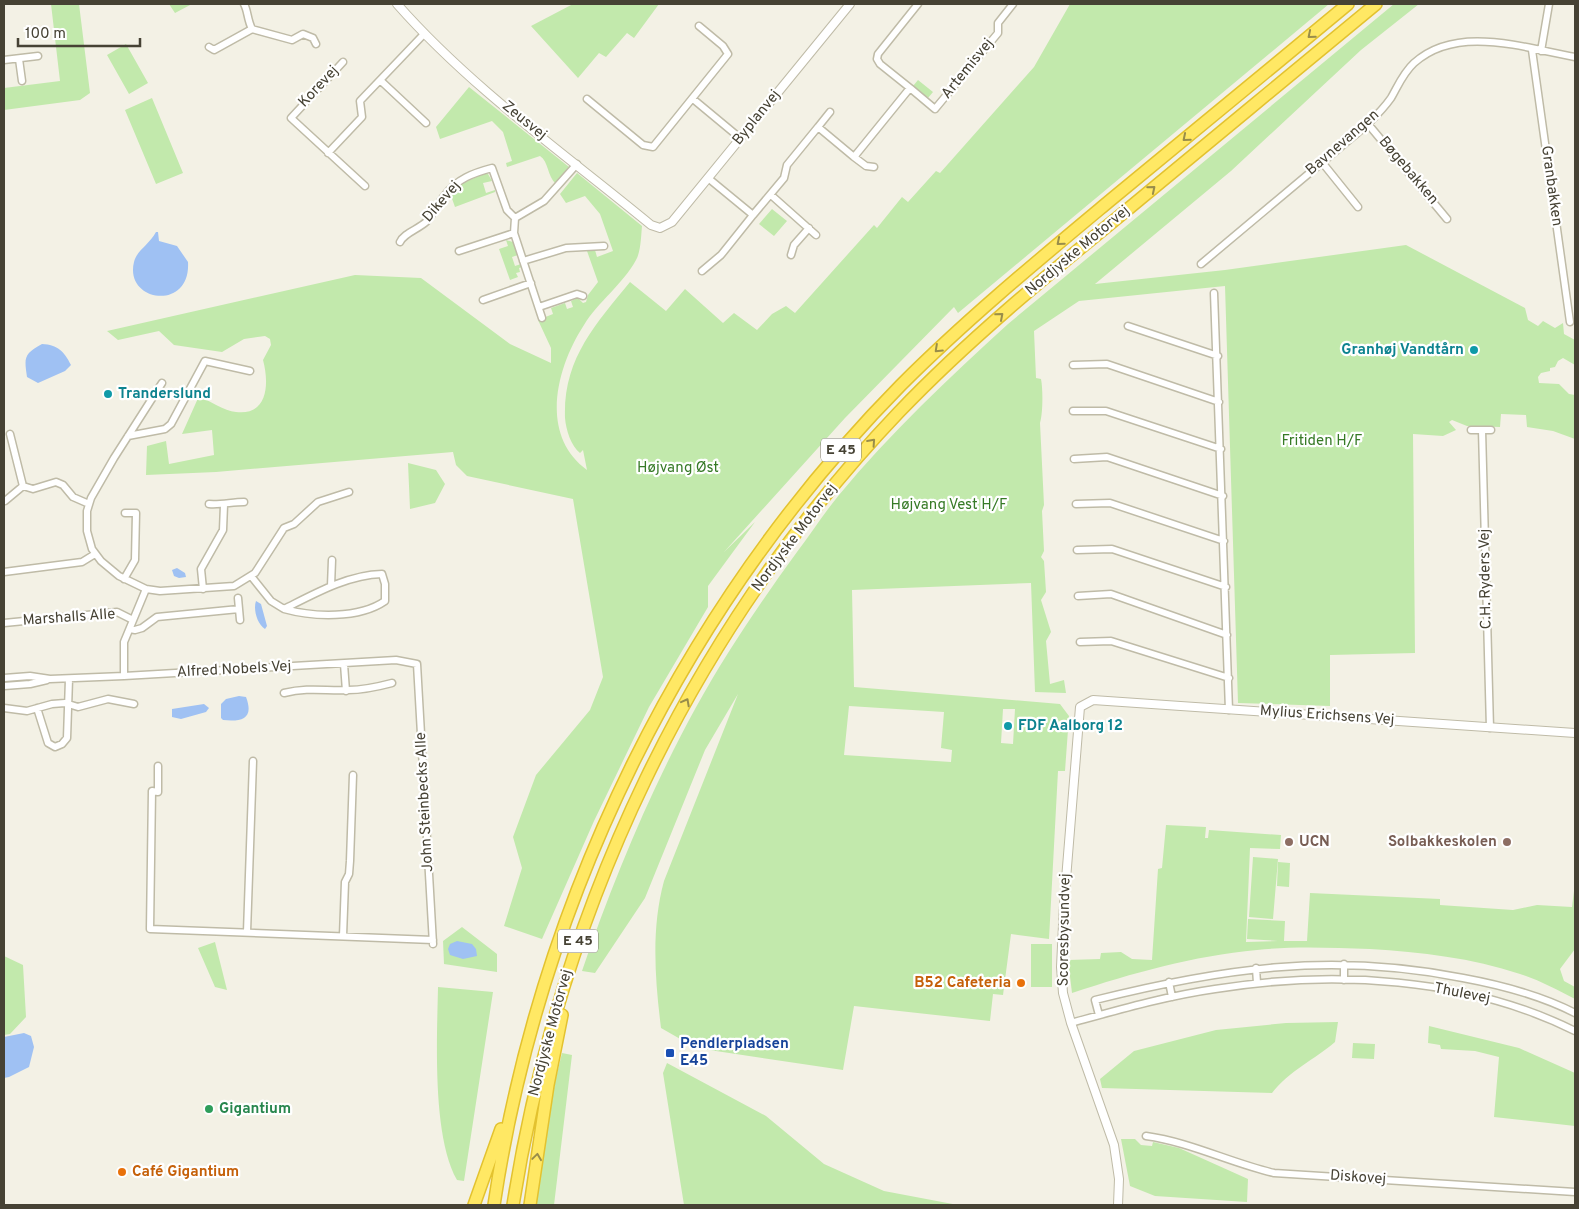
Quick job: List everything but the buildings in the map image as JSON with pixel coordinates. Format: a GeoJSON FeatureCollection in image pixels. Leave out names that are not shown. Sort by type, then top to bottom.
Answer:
{"type":"FeatureCollection","features":[{"type":"Feature","properties":{"kind":"highway","name":"Nordjyske Motorvej"},"geometry":{"type":"LineString","coordinates":[[494,1205],[507,1131],[528,1044],[548,972],[578,888],[636,757],[677,681],[721,610],[807,491],[877,410],[965,324],[1043,256],[1348,4]]}},
{"type":"Feature","properties":{"kind":"highway","name":"Nordjyske Motorvej"},"geometry":{"type":"LineString","coordinates":[[513,1205],[522,1147],[543,1055],[569,966],[589,909],[622,829],[662,744],[716,650],[763,579],[834,486],[902,409],[1002,314],[1376,4]]}},
{"type":"Feature","properties":{"kind":"highway"},"geometry":{"type":"LineString","coordinates":[[530,1205],[559,1026],[589,929],[662,744]]}},
{"type":"Feature","properties":{"kind":"highway"},"geometry":{"type":"LineString","coordinates":[[474,1205],[493,1156],[528,1044]]}},
{"type":"Feature","properties":{"kind":"street"},"geometry":{"type":"LineString","coordinates":[[244,4],[247,9],[246,16],[252,29]]}},
{"type":"Feature","properties":{"kind":"street","name":"Zeusvej"},"geometry":{"type":"LineString","coordinates":[[397,4],[424,34],[487,91],[651,225],[660,228]]}},
{"type":"Feature","properties":{"kind":"street","name":"Byplanvej"},"geometry":{"type":"LineString","coordinates":[[660,228],[669,225],[850,4]]}},
{"type":"Feature","properties":{"kind":"street","name":"Artemisvej"},"geometry":{"type":"LineString","coordinates":[[918,4],[878,54],[877,59],[880,64],[910,88],[933,113],[998,33],[998,23],[1013,4]]}},
{"type":"Feature","properties":{"kind":"street"},"geometry":{"type":"LineString","coordinates":[[1541,51],[1549,4]]}},
{"type":"Feature","properties":{"kind":"street"},"geometry":{"type":"LineString","coordinates":[[587,99],[648,148],[657,143],[728,54],[724,46],[698,26]]}},
{"type":"Feature","properties":{"kind":"street"},"geometry":{"type":"LineString","coordinates":[[209,47],[214,50],[252,29],[292,40],[303,34],[313,38],[316,44]]}},
{"type":"Feature","properties":{"kind":"street"},"geometry":{"type":"LineString","coordinates":[[328,153],[362,116],[360,101],[424,34]]}},
{"type":"Feature","properties":{"kind":"street","name":"Bavnevangen"},"geometry":{"type":"LineString","coordinates":[[1200,264],[1368,124],[1384,107],[1414,63],[1437,47],[1450,43],[1481,40],[1575,57]]}},
{"type":"Feature","properties":{"kind":"street","name":"Granbakken"},"geometry":{"type":"LineString","coordinates":[[1532,50],[1570,322]]}},
{"type":"Feature","properties":{"kind":"street"},"geometry":{"type":"LineString","coordinates":[[4,60],[38,56]]}},
{"type":"Feature","properties":{"kind":"street"},"geometry":{"type":"LineString","coordinates":[[19,59],[22,81]]}},
{"type":"Feature","properties":{"kind":"street","name":"Korevej"},"geometry":{"type":"LineString","coordinates":[[342,62],[291,118],[365,186]]}},
{"type":"Feature","properties":{"kind":"street"},"geometry":{"type":"LineString","coordinates":[[380,80],[426,123]]}},
{"type":"Feature","properties":{"kind":"street"},"geometry":{"type":"LineString","coordinates":[[854,157],[910,88]]}},
{"type":"Feature","properties":{"kind":"street"},"geometry":{"type":"LineString","coordinates":[[693,100],[740,138]]}},
{"type":"Feature","properties":{"kind":"street"},"geometry":{"type":"LineString","coordinates":[[702,271],[721,255],[771,195],[784,178],[786,165],[830,112]]}},
{"type":"Feature","properties":{"kind":"street","name":"Bøgebakken"},"geometry":{"type":"LineString","coordinates":[[1368,124],[1447,219]]}},
{"type":"Feature","properties":{"kind":"street"},"geometry":{"type":"LineString","coordinates":[[818,127],[866,166],[874,167]]}},
{"type":"Feature","properties":{"kind":"street"},"geometry":{"type":"LineString","coordinates":[[1322,161],[1358,207]]}},
{"type":"Feature","properties":{"kind":"street"},"geometry":{"type":"LineString","coordinates":[[542,318],[514,233],[515,218],[544,200],[577,164]]}},
{"type":"Feature","properties":{"kind":"street","name":"Dikevej"},"geometry":{"type":"LineString","coordinates":[[400,242],[402,238],[418,229],[427,220],[454,184],[471,174],[492,168],[507,210],[515,218]]}},
{"type":"Feature","properties":{"kind":"street"},"geometry":{"type":"LineString","coordinates":[[708,178],[753,215]]}},
{"type":"Feature","properties":{"kind":"street"},"geometry":{"type":"LineString","coordinates":[[771,195],[816,235]]}},
{"type":"Feature","properties":{"kind":"street"},"geometry":{"type":"LineString","coordinates":[[791,255],[794,245],[809,228]]}},
{"type":"Feature","properties":{"kind":"street"},"geometry":{"type":"LineString","coordinates":[[459,251],[514,233]]}},
{"type":"Feature","properties":{"kind":"street"},"geometry":{"type":"LineString","coordinates":[[523,261],[566,248],[604,246]]}},
{"type":"Feature","properties":{"kind":"street"},"geometry":{"type":"LineString","coordinates":[[483,300],[531,283]]}},
{"type":"Feature","properties":{"kind":"street"},"geometry":{"type":"LineString","coordinates":[[1214,293],[1220,402],[1229,710]]}},
{"type":"Feature","properties":{"kind":"street"},"geometry":{"type":"LineString","coordinates":[[539,307],[577,294],[583,296]]}},
{"type":"Feature","properties":{"kind":"street"},"geometry":{"type":"LineString","coordinates":[[1128,326],[1218,356]]}},
{"type":"Feature","properties":{"kind":"street"},"geometry":{"type":"LineString","coordinates":[[128,436],[165,428],[171,424],[205,362],[250,371]]}},
{"type":"Feature","properties":{"kind":"street"},"geometry":{"type":"LineString","coordinates":[[1073,365],[1106,364],[1220,402]]}},
{"type":"Feature","properties":{"kind":"street"},"geometry":{"type":"LineString","coordinates":[[162,383],[128,436],[89,504],[87,511],[87,531],[95,554],[110,570],[124,579],[146,589],[167,591],[234,586],[250,576],[261,565],[284,528],[294,524],[318,502],[349,492]]}},
{"type":"Feature","properties":{"kind":"street"},"geometry":{"type":"LineString","coordinates":[[1073,411],[1106,410],[1221,449]]}},
{"type":"Feature","properties":{"kind":"street"},"geometry":{"type":"LineString","coordinates":[[1471,430],[1491,430]]}},
{"type":"Feature","properties":{"kind":"street","name":"C.H. Ryders Vej"},"geometry":{"type":"LineString","coordinates":[[1482,430],[1490,728]]}},
{"type":"Feature","properties":{"kind":"street"},"geometry":{"type":"LineString","coordinates":[[10,434],[23,486]]}},
{"type":"Feature","properties":{"kind":"street"},"geometry":{"type":"LineString","coordinates":[[1074,459],[1107,457],[1223,496]]}},
{"type":"Feature","properties":{"kind":"street"},"geometry":{"type":"LineString","coordinates":[[23,486],[33,489],[56,482],[73,496],[89,504]]}},
{"type":"Feature","properties":{"kind":"street"},"geometry":{"type":"LineString","coordinates":[[5,501],[23,486]]}},
{"type":"Feature","properties":{"kind":"street"},"geometry":{"type":"LineString","coordinates":[[209,504],[224,505],[231,502],[244,502]]}},
{"type":"Feature","properties":{"kind":"street"},"geometry":{"type":"LineString","coordinates":[[1076,504],[1110,503],[1224,541]]}},
{"type":"Feature","properties":{"kind":"street"},"geometry":{"type":"LineString","coordinates":[[203,589],[201,569],[222,530],[224,505]]}},
{"type":"Feature","properties":{"kind":"street"},"geometry":{"type":"LineString","coordinates":[[124,579],[135,560],[136,513],[125,513]]}},
{"type":"Feature","properties":{"kind":"street"},"geometry":{"type":"LineString","coordinates":[[1077,550],[1112,548],[1226,587]]}},
{"type":"Feature","properties":{"kind":"street"},"geometry":{"type":"LineString","coordinates":[[4,572],[83,565],[95,554]]}},
{"type":"Feature","properties":{"kind":"street"},"geometry":{"type":"LineString","coordinates":[[331,586],[332,560]]}},
{"type":"Feature","properties":{"kind":"street"},"geometry":{"type":"LineString","coordinates":[[250,576],[270,602],[284,609],[302,614],[330,613],[341,616],[385,601],[385,584],[382,574],[372,574],[331,586],[284,609]]}},
{"type":"Feature","properties":{"kind":"street","name":"Marshalls Alle"},"geometry":{"type":"LineString","coordinates":[[124,676],[123,653],[130,628],[146,589]]}},
{"type":"Feature","properties":{"kind":"street"},"geometry":{"type":"LineString","coordinates":[[1078,596],[1111,594],[1227,635]]}},
{"type":"Feature","properties":{"kind":"street"},"geometry":{"type":"LineString","coordinates":[[238,598],[240,620]]}},
{"type":"Feature","properties":{"kind":"street","name":"Marshalls Alle"},"geometry":{"type":"LineString","coordinates":[[130,628],[135,630],[142,628],[157,618],[239,609]]}},
{"type":"Feature","properties":{"kind":"street","name":"Marshalls Alle"},"geometry":{"type":"LineString","coordinates":[[4,622],[117,612],[133,620]]}},
{"type":"Feature","properties":{"kind":"street"},"geometry":{"type":"LineString","coordinates":[[1080,642],[1111,641],[1229,678]]}},
{"type":"Feature","properties":{"kind":"street","name":"Alfred Nobels Vej"},"geometry":{"type":"LineString","coordinates":[[4,678],[30,676],[69,679],[396,660],[417,664]]}},
{"type":"Feature","properties":{"kind":"street"},"geometry":{"type":"LineString","coordinates":[[344,664],[346,690]]}},
{"type":"Feature","properties":{"kind":"street","name":"John Steinbecks Alle"},"geometry":{"type":"LineString","coordinates":[[158,766],[158,792],[152,791],[150,929],[343,936],[433,942],[417,664]]}},
{"type":"Feature","properties":{"kind":"street","name":"Alfred Nobels Vej"},"geometry":{"type":"LineString","coordinates":[[4,686],[30,684],[50,679]]}},
{"type":"Feature","properties":{"kind":"street"},"geometry":{"type":"LineString","coordinates":[[37,708],[46,739],[50,745],[55,747],[62,744],[67,738],[69,679]]}},
{"type":"Feature","properties":{"kind":"street"},"geometry":{"type":"LineString","coordinates":[[284,693],[307,688],[369,689],[392,683]]}},
{"type":"Feature","properties":{"kind":"street"},"geometry":{"type":"LineString","coordinates":[[4,708],[27,710],[52,704],[78,707],[108,699],[134,704]]}},
{"type":"Feature","properties":{"kind":"street","name":"Mylius Erichsens Vej"},"geometry":{"type":"LineString","coordinates":[[1080,707],[1093,700],[1575,734]]}},
{"type":"Feature","properties":{"kind":"street","name":"Scoresbysundvej"},"geometry":{"type":"LineString","coordinates":[[1080,707],[1065,885],[1061,967],[1063,993],[1071,1023],[1113,1139],[1118,1172],[1118,1205]]}},
{"type":"Feature","properties":{"kind":"street"},"geometry":{"type":"LineString","coordinates":[[247,932],[253,761]]}},
{"type":"Feature","properties":{"kind":"street"},"geometry":{"type":"LineString","coordinates":[[343,936],[345,882],[349,874],[350,861],[353,776]]}},
{"type":"Feature","properties":{"kind":"street"},"geometry":{"type":"LineString","coordinates":[[1344,964],[1344,980]]}},
{"type":"Feature","properties":{"kind":"street","name":"Thulevej"},"geometry":{"type":"LineString","coordinates":[[1099,1015],[1095,1000],[1168,982],[1256,968],[1344,964],[1425,971],[1478,981],[1528,994],[1575,1013]]}},
{"type":"Feature","properties":{"kind":"street"},"geometry":{"type":"LineString","coordinates":[[1256,968],[1257,983]]}},
{"type":"Feature","properties":{"kind":"street","name":"Thulevej"},"geometry":{"type":"LineString","coordinates":[[1071,1023],[1172,997],[1257,983],[1344,980],[1423,987],[1474,996],[1523,1009],[1575,1030]]}},
{"type":"Feature","properties":{"kind":"street"},"geometry":{"type":"LineString","coordinates":[[1168,982],[1172,997]]}},
{"type":"Feature","properties":{"kind":"street","name":"Diskovej"},"geometry":{"type":"LineString","coordinates":[[1146,1136],[1191,1146],[1243,1166],[1274,1173],[1575,1192]]}},
{"type":"Feature","properties":{"kind":"green space"},"geometry":{"type":"Polygon","coordinates":[[[51,4],[79,4],[90,93],[80,100],[4,110],[4,88],[60,81],[51,4]]]}},
{"type":"Feature","properties":{"kind":"green space"},"geometry":{"type":"Polygon","coordinates":[[[169,4],[192,4],[175,13],[169,4]]]}},
{"type":"Feature","properties":{"kind":"green space"},"geometry":{"type":"Polygon","coordinates":[[[573,4],[659,4],[634,38],[627,33],[606,57],[599,53],[578,78],[531,26],[573,4]]]}},
{"type":"Feature","properties":{"kind":"green space","name":"Højvang Øst"},"geometry":{"type":"Polygon","coordinates":[[[1070,4],[1329,4],[958,313],[954,307],[845,418],[724,552],[755,522],[708,586],[708,607],[649,707],[594,821],[542,939],[504,926],[522,868],[513,837],[536,775],[590,710],[603,677],[573,499],[467,476],[456,465],[453,452],[216,472],[146,475],[147,446],[166,441],[169,464],[214,455],[212,430],[182,434],[199,396],[231,411],[247,412],[255,409],[261,403],[266,387],[263,360],[271,345],[270,339],[265,336],[244,339],[222,352],[174,345],[159,331],[118,340],[107,331],[355,275],[421,278],[510,344],[551,363],[551,348],[538,320],[553,314],[551,308],[565,303],[567,309],[573,307],[571,301],[578,298],[583,303],[586,302],[588,295],[598,282],[587,251],[595,250],[597,257],[613,251],[600,214],[585,196],[566,203],[560,194],[577,173],[642,226],[640,248],[636,260],[631,269],[584,325],[574,342],[560,381],[557,400],[558,420],[562,439],[572,455],[587,470],[583,450],[580,453],[574,446],[565,418],[569,378],[575,360],[594,328],[630,282],[666,311],[685,289],[723,323],[734,313],[757,330],[772,314],[786,306],[795,313],[874,225],[877,228],[902,197],[908,202],[936,171],[940,173],[1034,67],[1070,4]]]}},
{"type":"Feature","properties":{"kind":"green space"},"geometry":{"type":"Polygon","coordinates":[[[1394,4],[1419,4],[1361,50],[1231,171],[1095,284],[1225,270],[1406,245],[1525,308],[1528,320],[1538,326],[1543,321],[1555,328],[1563,323],[1564,334],[1575,340],[1575,365],[1563,358],[1558,361],[1555,367],[1550,368],[1550,371],[1541,373],[1538,377],[1539,383],[1559,384],[1569,394],[1575,395],[1575,439],[1553,431],[1527,427],[1526,415],[1501,414],[1500,427],[1467,426],[1452,420],[1449,422],[1456,430],[1443,436],[1413,434],[1415,653],[1330,655],[1330,706],[1238,703],[1225,286],[1079,301],[1034,331],[1036,378],[1041,379],[1042,395],[1040,423],[1044,551],[1041,557],[1044,561],[1046,592],[1041,600],[1051,632],[1046,641],[1050,684],[1064,680],[1066,693],[1035,692],[1031,583],[852,590],[854,687],[1060,704],[1069,716],[1065,771],[1058,771],[1049,939],[1011,934],[1003,995],[993,994],[990,1021],[854,1006],[843,1070],[696,1048],[661,1028],[655,954],[657,917],[664,881],[738,694],[705,750],[645,898],[595,973],[582,971],[628,848],[665,768],[706,690],[753,614],[823,516],[858,472],[899,428],[1008,324],[1394,4]],[[849,706],[844,755],[951,762],[952,750],[941,748],[944,712],[849,706]],[[1003,709],[1001,743],[1013,744],[1015,709],[1003,709]]]}},
{"type":"Feature","properties":{"kind":"green space"},"geometry":{"type":"Polygon","coordinates":[[[126,44],[148,83],[129,94],[107,55],[126,44]]]}},
{"type":"Feature","properties":{"kind":"green space"},"geometry":{"type":"Polygon","coordinates":[[[918,80],[933,92],[928,98],[913,86],[918,80]]]}},
{"type":"Feature","properties":{"kind":"green space"},"geometry":{"type":"Polygon","coordinates":[[[469,87],[569,167],[556,184],[540,156],[507,167],[506,163],[512,161],[503,132],[492,121],[440,139],[436,127],[469,87]]]}},
{"type":"Feature","properties":{"kind":"green space"},"geometry":{"type":"Polygon","coordinates":[[[152,98],[183,173],[156,184],[125,110],[152,98]]]}},
{"type":"Feature","properties":{"kind":"green space"},"geometry":{"type":"Polygon","coordinates":[[[485,173],[488,174],[492,181],[483,183],[486,193],[495,190],[495,192],[455,207],[450,193],[459,185],[485,173]]]}},
{"type":"Feature","properties":{"kind":"green space"},"geometry":{"type":"Polygon","coordinates":[[[772,209],[787,221],[774,236],[759,224],[772,209]]]}},
{"type":"Feature","properties":{"kind":"green space"},"geometry":{"type":"Polygon","coordinates":[[[506,240],[513,242],[518,255],[512,257],[515,266],[521,264],[522,267],[519,268],[520,272],[516,273],[518,277],[510,280],[499,249],[508,246],[506,240]]]}},
{"type":"Feature","properties":{"kind":"green space"},"geometry":{"type":"Polygon","coordinates":[[[408,463],[436,470],[445,484],[435,503],[410,509],[408,463]]]}},
{"type":"Feature","properties":{"kind":"green space"},"geometry":{"type":"Polygon","coordinates":[[[1166,825],[1206,827],[1205,838],[1208,838],[1209,830],[1281,835],[1280,849],[1250,848],[1246,942],[1278,941],[1247,939],[1248,919],[1285,921],[1284,941],[1307,941],[1310,893],[1440,899],[1440,905],[1513,910],[1537,905],[1572,907],[1574,891],[1575,949],[1560,969],[1564,981],[1575,987],[1575,999],[1527,976],[1465,960],[1389,950],[1314,948],[1271,949],[1210,956],[1140,972],[1072,993],[1068,960],[1100,959],[1101,953],[1121,952],[1132,959],[1152,960],[1158,869],[1162,868],[1166,825]]]}},
{"type":"Feature","properties":{"kind":"green space"},"geometry":{"type":"Polygon","coordinates":[[[1253,857],[1278,859],[1273,919],[1249,917],[1253,857]]]}},
{"type":"Feature","properties":{"kind":"green space"},"geometry":{"type":"Polygon","coordinates":[[[1278,862],[1290,863],[1289,887],[1277,886],[1278,862]]]}},
{"type":"Feature","properties":{"kind":"green space"},"geometry":{"type":"Polygon","coordinates":[[[462,927],[497,954],[497,972],[444,964],[443,941],[462,927]]]}},
{"type":"Feature","properties":{"kind":"green space"},"geometry":{"type":"Polygon","coordinates":[[[215,942],[227,990],[215,987],[198,948],[215,942]]]}},
{"type":"Feature","properties":{"kind":"green space"},"geometry":{"type":"Polygon","coordinates":[[[1031,944],[1052,944],[1052,987],[1031,987],[1031,944]]]}},
{"type":"Feature","properties":{"kind":"green space"},"geometry":{"type":"Polygon","coordinates":[[[4,956],[23,965],[26,1017],[10,1034],[4,1035],[4,956]]]}},
{"type":"Feature","properties":{"kind":"green space"},"geometry":{"type":"Polygon","coordinates":[[[438,987],[493,992],[464,1181],[457,1180],[443,1139],[437,1059],[438,987]]]}},
{"type":"Feature","properties":{"kind":"green space"},"geometry":{"type":"Polygon","coordinates":[[[1338,1022],[1335,1042],[1294,1072],[1278,1085],[1272,1093],[1102,1088],[1100,1079],[1134,1051],[1216,1030],[1286,1023],[1338,1022]]]}},
{"type":"Feature","properties":{"kind":"green space"},"geometry":{"type":"Polygon","coordinates":[[[1429,1026],[1519,1048],[1575,1073],[1575,1126],[1494,1117],[1499,1057],[1475,1051],[1441,1049],[1440,1045],[1428,1043],[1429,1026]]]}},
{"type":"Feature","properties":{"kind":"green space"},"geometry":{"type":"Polygon","coordinates":[[[1353,1043],[1375,1044],[1374,1059],[1352,1058],[1353,1043]]]}},
{"type":"Feature","properties":{"kind":"green space"},"geometry":{"type":"Polygon","coordinates":[[[562,1053],[572,1055],[554,1205],[536,1205],[555,1082],[562,1053]]]}},
{"type":"Feature","properties":{"kind":"green space"},"geometry":{"type":"Polygon","coordinates":[[[667,1063],[766,1116],[824,1164],[884,1191],[958,1205],[684,1205],[663,1073],[667,1063]]]}},
{"type":"Feature","properties":{"kind":"green space"},"geometry":{"type":"Polygon","coordinates":[[[1121,1139],[1135,1139],[1141,1145],[1152,1146],[1153,1142],[1179,1148],[1248,1179],[1247,1202],[1155,1196],[1130,1186],[1121,1139]]]}},
{"type":"Feature","properties":{"kind":"water"},"geometry":{"type":"Polygon","coordinates":[[[156,232],[158,232],[159,241],[177,246],[188,262],[186,278],[179,289],[170,295],[158,296],[147,293],[139,286],[134,276],[134,262],[136,258],[156,232]]]}},
{"type":"Feature","properties":{"kind":"water"},"geometry":{"type":"Polygon","coordinates":[[[42,344],[56,347],[66,356],[71,365],[65,371],[38,383],[27,377],[26,360],[32,351],[42,344]]]}},
{"type":"Feature","properties":{"kind":"water"},"geometry":{"type":"Polygon","coordinates":[[[177,568],[185,573],[186,577],[179,578],[174,576],[172,570],[177,568]]]}},
{"type":"Feature","properties":{"kind":"water"},"geometry":{"type":"Polygon","coordinates":[[[256,601],[261,604],[267,626],[265,629],[256,616],[256,601]]]}},
{"type":"Feature","properties":{"kind":"water"},"geometry":{"type":"Polygon","coordinates":[[[239,696],[246,697],[248,714],[241,719],[223,720],[221,718],[221,704],[226,699],[239,696]]]}},
{"type":"Feature","properties":{"kind":"water"},"geometry":{"type":"Polygon","coordinates":[[[204,704],[209,708],[206,712],[181,719],[172,717],[172,709],[204,704]]]}},
{"type":"Feature","properties":{"kind":"water"},"geometry":{"type":"Polygon","coordinates":[[[457,941],[472,944],[476,949],[477,956],[463,959],[450,955],[448,949],[450,944],[457,941]]]}},
{"type":"Feature","properties":{"kind":"water"},"geometry":{"type":"Polygon","coordinates":[[[24,1033],[31,1036],[34,1047],[29,1067],[4,1078],[4,1037],[24,1033]]]}},
{"type":"Feature","properties":{"kind":"place","name":"Granhøj Vandtårn"},"geometry":{"type":"Point","coordinates":[1474,350]}},
{"type":"Feature","properties":{"kind":"place","name":"Tranderslund"},"geometry":{"type":"Point","coordinates":[108,394]}},
{"type":"Feature","properties":{"kind":"place","name":"FDF Aalborg 12"},"geometry":{"type":"Point","coordinates":[1008,726]}},
{"type":"Feature","properties":{"kind":"place","name":"UCN"},"geometry":{"type":"Point","coordinates":[1289,842]}},
{"type":"Feature","properties":{"kind":"place","name":"Solbakkeskolen"},"geometry":{"type":"Point","coordinates":[1507,842]}},
{"type":"Feature","properties":{"kind":"place","name":"B52 Cafeteria"},"geometry":{"type":"Point","coordinates":[1021,983]}},
{"type":"Feature","properties":{"kind":"place","name":"Pendlerpladsen E45"},"geometry":{"type":"Point","coordinates":[670,1053]}},
{"type":"Feature","properties":{"kind":"place","name":"Gigantium"},"geometry":{"type":"Point","coordinates":[209,1109]}},
{"type":"Feature","properties":{"kind":"place","name":"Café Gigantium"},"geometry":{"type":"Point","coordinates":[122,1172]}},
{"type":"Feature","properties":{"kind":"park label","name":"Fritiden H/F"},"geometry":{"type":"Point","coordinates":[1322,441]}},
{"type":"Feature","properties":{"kind":"park label","name":"Højvang Vest H/F"},"geometry":{"type":"Point","coordinates":[949,505]}}]}
